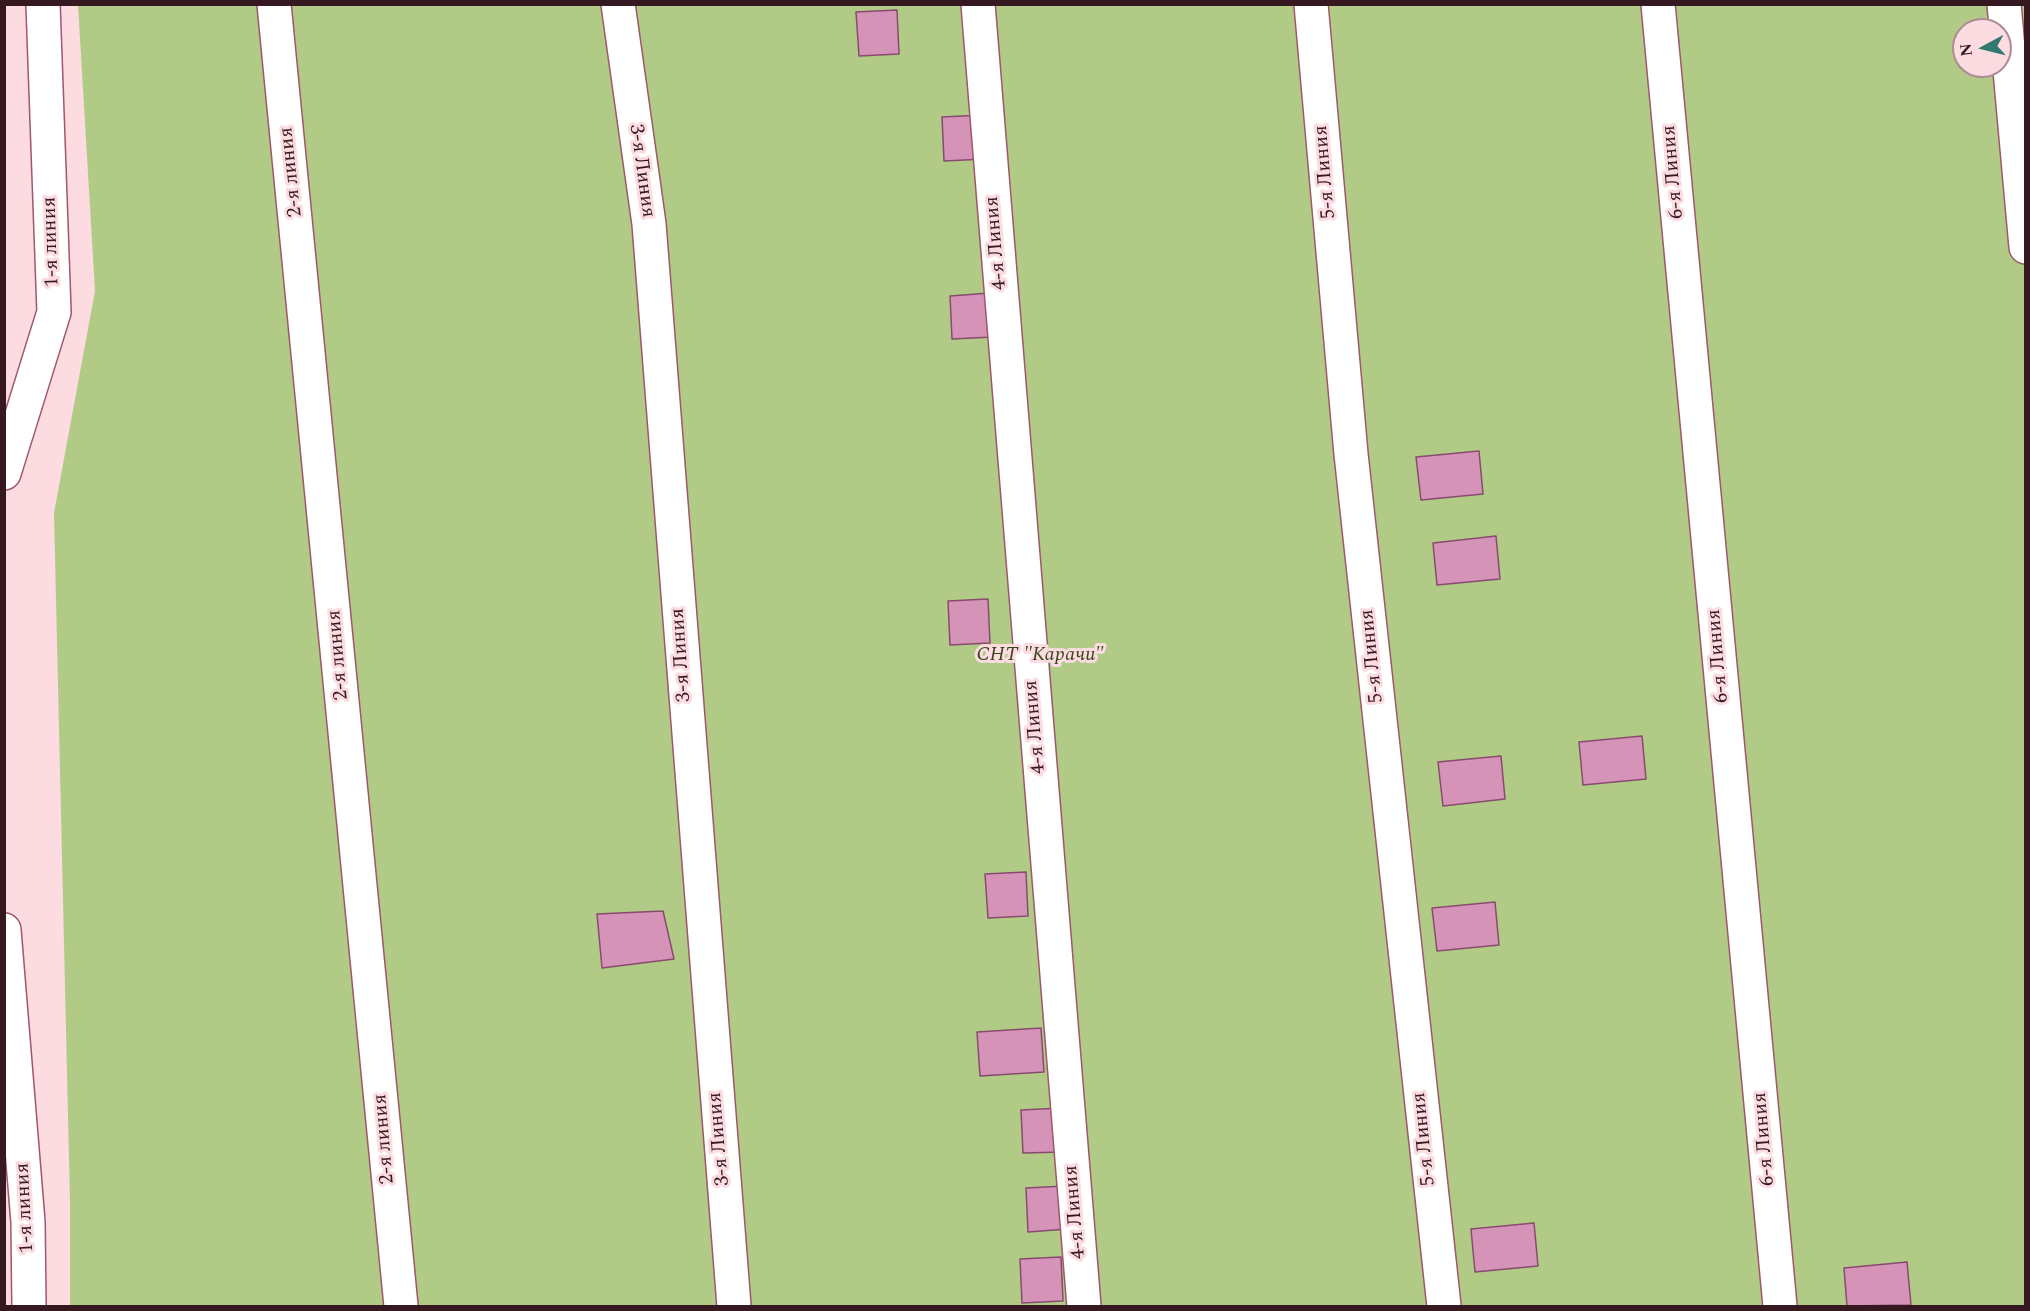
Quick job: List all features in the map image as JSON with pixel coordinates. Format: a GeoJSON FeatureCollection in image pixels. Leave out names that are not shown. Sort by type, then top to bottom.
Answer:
{"type":"FeatureCollection","features":[{"type":"Feature","properties":{"kind":"street","name":"1-я линия"},"geometry":{"type":"LineString","coordinates":[[4,473],[54,312],[43,4]]}},
{"type":"Feature","properties":{"kind":"street","name":"2-я линия"},"geometry":{"type":"LineString","coordinates":[[274,4],[401,1306]]}},
{"type":"Feature","properties":{"kind":"street","name":"3-я Линия"},"geometry":{"type":"LineString","coordinates":[[618,4],[649,224],[734,1306]]}},
{"type":"Feature","properties":{"kind":"street","name":"4-я Линия"},"geometry":{"type":"LineString","coordinates":[[978,4],[1084,1306]]}},
{"type":"Feature","properties":{"kind":"street","name":"5-я Линия"},"geometry":{"type":"LineString","coordinates":[[1311,4],[1351,454],[1443,1306]]}},
{"type":"Feature","properties":{"kind":"street","name":"6-я Линия"},"geometry":{"type":"LineString","coordinates":[[1658,4],[1780,1306]]}},
{"type":"Feature","properties":{"kind":"street"},"geometry":{"type":"LineString","coordinates":[[2004,4],[2025,247]]}},
{"type":"Feature","properties":{"kind":"street","name":"1-я линия"},"geometry":{"type":"LineString","coordinates":[[4,930],[28,1222],[29,1306]]}},
{"type":"Feature","properties":{"kind":"green space","name":"СНТ \"Карачи\""},"geometry":{"type":"Polygon","coordinates":[[[78,5],[2025,5],[2025,1306],[70,1306],[70,1202],[54,513],[95,291],[78,5]]]}},
{"type":"Feature","properties":{"kind":"building"},"geometry":{"type":"Polygon","coordinates":[[[897,10],[899,54],[859,56],[856,12],[897,10]]]}},
{"type":"Feature","properties":{"kind":"building"},"geometry":{"type":"Polygon","coordinates":[[[983,115],[985,159],[944,161],[942,117],[983,115]]]}},
{"type":"Feature","properties":{"kind":"building"},"geometry":{"type":"Polygon","coordinates":[[[990,293],[993,337],[952,339],[950,296],[990,293]]]}},
{"type":"Feature","properties":{"kind":"building"},"geometry":{"type":"Polygon","coordinates":[[[1479,451],[1483,494],[1421,500],[1416,457],[1479,451]]]}},
{"type":"Feature","properties":{"kind":"building"},"geometry":{"type":"Polygon","coordinates":[[[1496,536],[1500,579],[1437,585],[1433,543],[1496,536]]]}},
{"type":"Feature","properties":{"kind":"building"},"geometry":{"type":"Polygon","coordinates":[[[988,599],[990,643],[950,645],[948,601],[988,599]]]}},
{"type":"Feature","properties":{"kind":"building"},"geometry":{"type":"Polygon","coordinates":[[[1642,736],[1646,779],[1583,785],[1579,742],[1642,736]]]}},
{"type":"Feature","properties":{"kind":"building"},"geometry":{"type":"Polygon","coordinates":[[[1501,756],[1505,799],[1443,806],[1438,762],[1501,756]]]}},
{"type":"Feature","properties":{"kind":"building"},"geometry":{"type":"Polygon","coordinates":[[[1026,872],[1028,916],[988,918],[985,874],[1026,872]]]}},
{"type":"Feature","properties":{"kind":"building"},"geometry":{"type":"Polygon","coordinates":[[[1495,902],[1499,945],[1437,951],[1432,908],[1495,902]]]}},
{"type":"Feature","properties":{"kind":"building"},"geometry":{"type":"Polygon","coordinates":[[[663,911],[674,959],[602,968],[597,914],[663,911]]]}},
{"type":"Feature","properties":{"kind":"building"},"geometry":{"type":"Polygon","coordinates":[[[1041,1028],[1044,1072],[980,1076],[977,1032],[1041,1028]]]}},
{"type":"Feature","properties":{"kind":"building"},"geometry":{"type":"Polygon","coordinates":[[[1061,1108],[1064,1152],[1023,1153],[1021,1110],[1061,1108]]]}},
{"type":"Feature","properties":{"kind":"building"},"geometry":{"type":"Polygon","coordinates":[[[1066,1186],[1068,1229],[1028,1232],[1026,1188],[1066,1186]]]}},
{"type":"Feature","properties":{"kind":"building"},"geometry":{"type":"Polygon","coordinates":[[[1534,1223],[1538,1266],[1475,1272],[1471,1229],[1534,1223]]]}},
{"type":"Feature","properties":{"kind":"building"},"geometry":{"type":"Polygon","coordinates":[[[1061,1257],[1063,1301],[1022,1303],[1020,1259],[1061,1257]]]}},
{"type":"Feature","properties":{"kind":"building"},"geometry":{"type":"Polygon","coordinates":[[[1907,1262],[1911,1305],[1847,1306],[1844,1268],[1907,1262]]]}}]}
